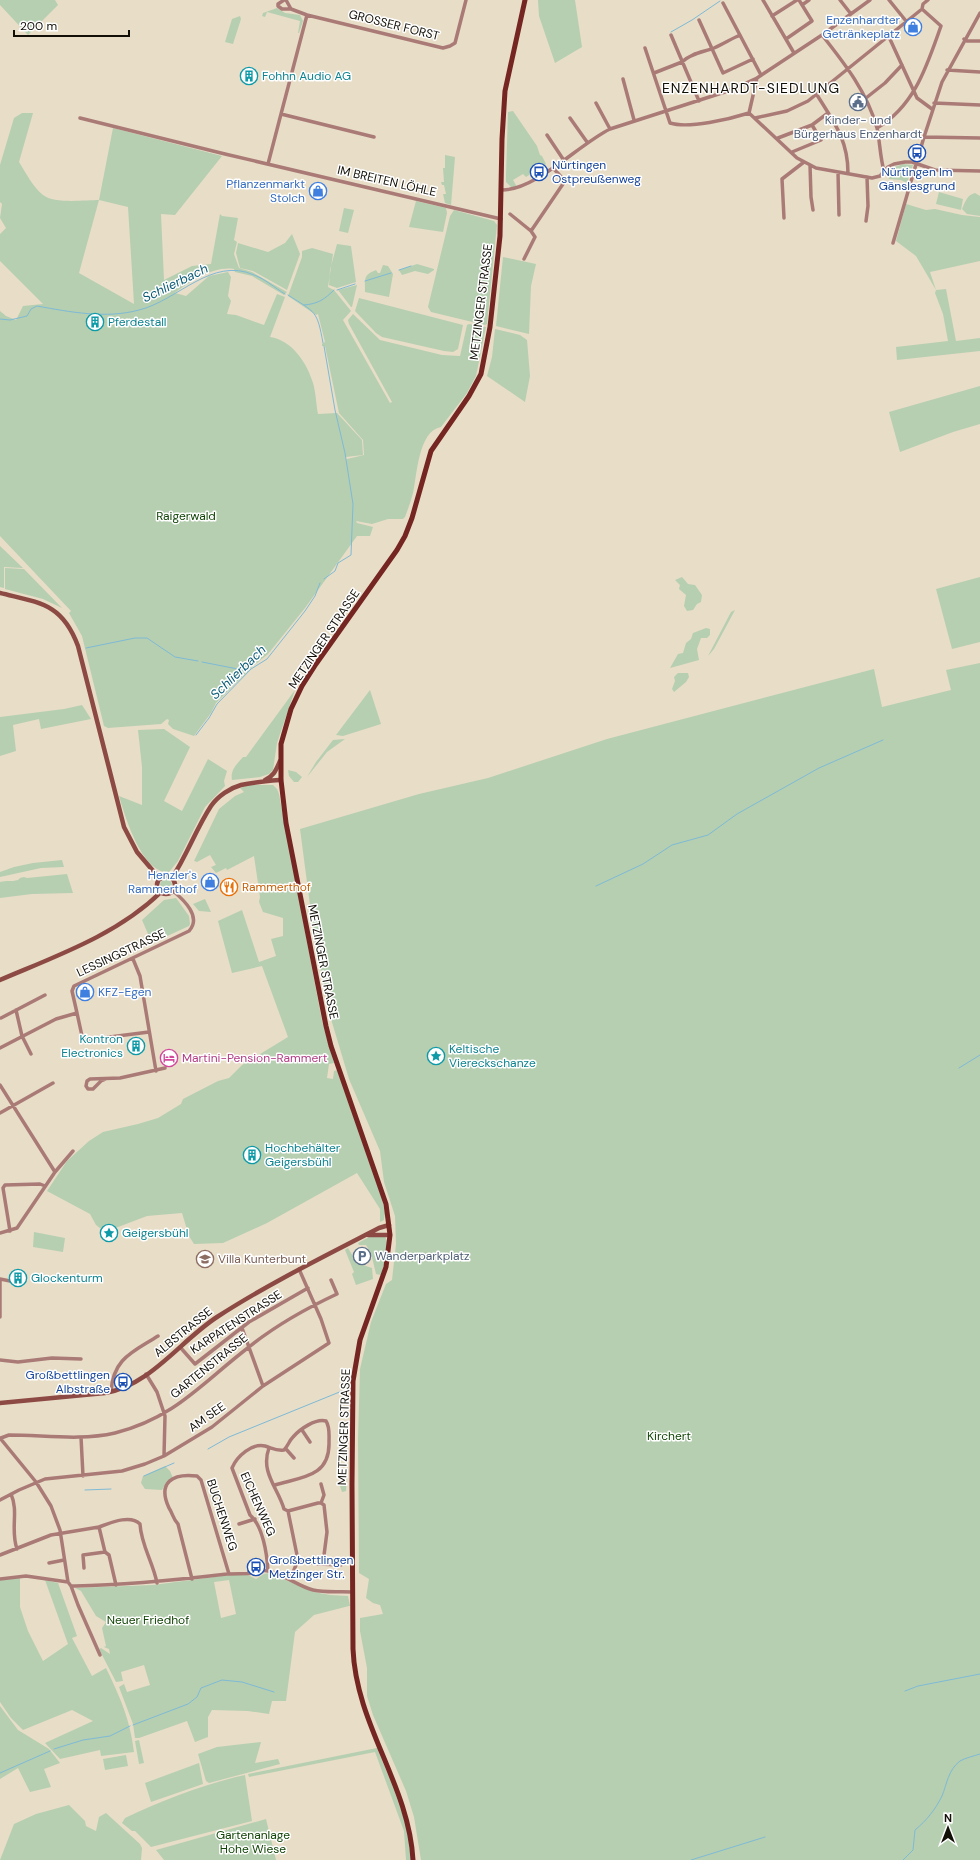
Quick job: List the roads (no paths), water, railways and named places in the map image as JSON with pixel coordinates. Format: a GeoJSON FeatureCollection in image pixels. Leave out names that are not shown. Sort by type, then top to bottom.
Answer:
{"type":"FeatureCollection","features":[{"type":"Feature","properties":{"kind":"main road","name":"METZINGER STRASSE"},"geometry":{"type":"LineString","coordinates":[[413,1860],[411,1838],[406,1815],[366,1714],[356,1681],[353,1649],[352,1476],[354,1372],[362,1332],[386,1267],[390,1235],[389,1225],[384,1198],[327,1032],[294,866],[281,780],[281,744],[296,697],[316,664],[397,550],[412,518],[431,451],[469,396],[481,374],[489,333],[501,219],[502,139],[505,91],[525,0]]}},
{"type":"Feature","properties":{"kind":"street","name":"GROSSER FORST"},"geometry":{"type":"LineString","coordinates":[[291,9],[285,0],[278,4],[280,8],[291,9],[307,15],[443,48],[455,43],[466,0]]}},
{"type":"Feature","properties":{"kind":"street"},"geometry":{"type":"LineString","coordinates":[[763,0],[794,53]]}},
{"type":"Feature","properties":{"kind":"street"},"geometry":{"type":"LineString","coordinates":[[772,16],[798,0],[812,20],[786,38]]}},
{"type":"Feature","properties":{"kind":"street"},"geometry":{"type":"LineString","coordinates":[[802,5],[809,0]]}},
{"type":"Feature","properties":{"kind":"street"},"geometry":{"type":"LineString","coordinates":[[840,0],[851,14]]}},
{"type":"Feature","properties":{"kind":"street"},"geometry":{"type":"LineString","coordinates":[[502,190],[516,188],[553,168],[587,142],[610,129],[634,120],[731,90],[761,76],[822,35],[870,0]]}},
{"type":"Feature","properties":{"kind":"street"},"geometry":{"type":"LineString","coordinates":[[888,0],[906,21]]}},
{"type":"Feature","properties":{"kind":"street"},"geometry":{"type":"LineString","coordinates":[[755,118],[787,111],[817,95],[922,9],[923,4],[928,0]]}},
{"type":"Feature","properties":{"kind":"street"},"geometry":{"type":"LineString","coordinates":[[723,3],[761,76]]}},
{"type":"Feature","properties":{"kind":"street"},"geometry":{"type":"LineString","coordinates":[[877,128],[894,117],[906,104],[930,59],[941,26],[922,9]]}},
{"type":"Feature","properties":{"kind":"street"},"geometry":{"type":"LineString","coordinates":[[893,243],[934,103],[947,70],[980,13]]}},
{"type":"Feature","properties":{"kind":"street"},"geometry":{"type":"LineString","coordinates":[[268,164],[307,15]]}},
{"type":"Feature","properties":{"kind":"street"},"geometry":{"type":"LineString","coordinates":[[699,20],[723,73],[753,59]]}},
{"type":"Feature","properties":{"kind":"street"},"geometry":{"type":"LineString","coordinates":[[671,35],[699,101]]}},
{"type":"Feature","properties":{"kind":"street"},"geometry":{"type":"LineString","coordinates":[[654,73],[682,62],[686,58],[740,35]]}},
{"type":"Feature","properties":{"kind":"street"},"geometry":{"type":"LineString","coordinates":[[822,35],[849,68],[866,98],[877,128],[884,171]]}},
{"type":"Feature","properties":{"kind":"street"},"geometry":{"type":"LineString","coordinates":[[889,37],[913,92],[917,98],[932,109]]}},
{"type":"Feature","properties":{"kind":"street"},"geometry":{"type":"LineString","coordinates":[[964,39],[967,41],[980,41]]}},
{"type":"Feature","properties":{"kind":"street"},"geometry":{"type":"LineString","coordinates":[[645,48],[667,111],[669,122],[678,125],[711,122],[749,113]]}},
{"type":"Feature","properties":{"kind":"street"},"geometry":{"type":"LineString","coordinates":[[866,98],[885,83],[902,65]]}},
{"type":"Feature","properties":{"kind":"street"},"geometry":{"type":"LineString","coordinates":[[947,70],[980,72]]}},
{"type":"Feature","properties":{"kind":"street"},"geometry":{"type":"LineString","coordinates":[[749,113],[757,78]]}},
{"type":"Feature","properties":{"kind":"street"},"geometry":{"type":"LineString","coordinates":[[623,80],[634,120]]}},
{"type":"Feature","properties":{"kind":"street"},"geometry":{"type":"LineString","coordinates":[[817,95],[843,140],[847,156],[848,173]]}},
{"type":"Feature","properties":{"kind":"street"},"geometry":{"type":"LineString","coordinates":[[596,103],[610,129]]}},
{"type":"Feature","properties":{"kind":"street"},"geometry":{"type":"LineString","coordinates":[[934,103],[980,105]]}},
{"type":"Feature","properties":{"kind":"street"},"geometry":{"type":"LineString","coordinates":[[749,113],[804,162],[838,172],[867,177],[878,177],[888,167],[900,162],[916,164],[935,170],[980,170]]}},
{"type":"Feature","properties":{"kind":"street"},"geometry":{"type":"LineString","coordinates":[[778,138],[812,125],[828,113]]}},
{"type":"Feature","properties":{"kind":"street"},"geometry":{"type":"LineString","coordinates":[[281,114],[374,137]]}},
{"type":"Feature","properties":{"kind":"street","name":"IM BREITEN LÖHLE"},"geometry":{"type":"LineString","coordinates":[[80,118],[501,219]]}},
{"type":"Feature","properties":{"kind":"street"},"geometry":{"type":"LineString","coordinates":[[570,118],[587,142]]}},
{"type":"Feature","properties":{"kind":"street"},"geometry":{"type":"LineString","coordinates":[[792,152],[821,140],[812,125]]}},
{"type":"Feature","properties":{"kind":"street"},"geometry":{"type":"LineString","coordinates":[[547,134],[563,159]]}},
{"type":"Feature","properties":{"kind":"street"},"geometry":{"type":"LineString","coordinates":[[924,137],[980,138]]}},
{"type":"Feature","properties":{"kind":"street"},"geometry":{"type":"LineString","coordinates":[[784,218],[782,179],[804,162]]}},
{"type":"Feature","properties":{"kind":"street"},"geometry":{"type":"LineString","coordinates":[[810,165],[813,210]]}},
{"type":"Feature","properties":{"kind":"street"},"geometry":{"type":"LineString","coordinates":[[530,231],[565,181],[553,168]]}},
{"type":"Feature","properties":{"kind":"street"},"geometry":{"type":"LineString","coordinates":[[838,172],[839,215]]}},
{"type":"Feature","properties":{"kind":"street"},"geometry":{"type":"LineString","coordinates":[[866,221],[868,206],[867,177]]}},
{"type":"Feature","properties":{"kind":"street"},"geometry":{"type":"LineString","coordinates":[[510,214],[535,237],[524,259]]}},
{"type":"Feature","properties":{"kind":"street"},"geometry":{"type":"LineString","coordinates":[[0,593],[40,604],[53,610],[67,622],[72,629],[78,646],[124,827],[136,852],[160,879]]}},
{"type":"Feature","properties":{"kind":"street"},"geometry":{"type":"LineString","coordinates":[[260,782],[271,777],[276,771],[280,761]]}},
{"type":"Feature","properties":{"kind":"street"},"geometry":{"type":"LineString","coordinates":[[172,878],[215,801],[228,790],[234,788],[260,782],[281,780]]}},
{"type":"Feature","properties":{"kind":"street"},"geometry":{"type":"LineString","coordinates":[[167,876],[172,878],[175,883],[173,891],[168,894],[161,892],[158,887],[160,879],[167,876]]}},
{"type":"Feature","properties":{"kind":"street","name":"LESSINGSTRASSE"},"geometry":{"type":"LineString","coordinates":[[77,1014],[72,991],[74,986],[186,933],[191,929],[194,922],[193,914],[173,891]]}},
{"type":"Feature","properties":{"kind":"street"},"geometry":{"type":"LineString","coordinates":[[0,980],[115,928],[146,906],[161,892]]}},
{"type":"Feature","properties":{"kind":"street"},"geometry":{"type":"LineString","coordinates":[[133,958],[140,976],[156,1071]]}},
{"type":"Feature","properties":{"kind":"street"},"geometry":{"type":"LineString","coordinates":[[1,1018],[45,995]]}},
{"type":"Feature","properties":{"kind":"street"},"geometry":{"type":"LineString","coordinates":[[16,1010],[22,1036],[31,1054]]}},
{"type":"Feature","properties":{"kind":"street"},"geometry":{"type":"LineString","coordinates":[[0,1048],[60,1017],[77,1014],[82,1036],[86,1040],[149,1032]]}},
{"type":"Feature","properties":{"kind":"street"},"geometry":{"type":"LineString","coordinates":[[106,1079],[101,1081],[91,1090],[86,1086],[90,1079],[106,1079],[156,1071],[165,1068]]}},
{"type":"Feature","properties":{"kind":"street"},"geometry":{"type":"LineString","coordinates":[[0,1113],[53,1083]]}},
{"type":"Feature","properties":{"kind":"street"},"geometry":{"type":"LineString","coordinates":[[0,1085],[55,1172]]}},
{"type":"Feature","properties":{"kind":"street"},"geometry":{"type":"LineString","coordinates":[[0,1233],[17,1228],[55,1172],[73,1151]]}},
{"type":"Feature","properties":{"kind":"street"},"geometry":{"type":"LineString","coordinates":[[10,1231],[2,1196],[5,1185],[40,1184],[45,1186]]}},
{"type":"Feature","properties":{"kind":"street","name":"ALBSTRASSE"},"geometry":{"type":"LineString","coordinates":[[0,1403],[111,1392],[146,1374],[218,1316],[299,1270],[379,1228],[389,1225]]}},
{"type":"Feature","properties":{"kind":"street","name":"ALBSTRASSE"},"geometry":{"type":"LineString","coordinates":[[366,1236],[390,1235]]}},
{"type":"Feature","properties":{"kind":"street"},"geometry":{"type":"LineString","coordinates":[[299,1270],[316,1304]]}},
{"type":"Feature","properties":{"kind":"street"},"geometry":{"type":"LineString","coordinates":[[0,1317],[0,1279],[20,1284]]}},
{"type":"Feature","properties":{"kind":"street","name":"GARTENSTRASSE"},"geometry":{"type":"LineString","coordinates":[[0,1438],[9,1435],[81,1437],[104,1435],[141,1425],[164,1413],[195,1393],[250,1346],[316,1304],[337,1294],[332,1280]]}},
{"type":"Feature","properties":{"kind":"street","name":"KARPATENSTRASSE"},"geometry":{"type":"LineString","coordinates":[[180,1347],[195,1364],[242,1328],[308,1288]]}},
{"type":"Feature","properties":{"kind":"street","name":"AM SEE"},"geometry":{"type":"LineString","coordinates":[[0,1500],[45,1479],[83,1476],[126,1470],[164,1456],[221,1420],[263,1386],[328,1343],[316,1304]]}},
{"type":"Feature","properties":{"kind":"street"},"geometry":{"type":"LineString","coordinates":[[242,1328],[250,1346],[263,1386]]}},
{"type":"Feature","properties":{"kind":"street"},"geometry":{"type":"LineString","coordinates":[[111,1392],[121,1360],[158,1336]]}},
{"type":"Feature","properties":{"kind":"street"},"geometry":{"type":"LineString","coordinates":[[0,1360],[18,1362],[52,1358],[81,1359]]}},
{"type":"Feature","properties":{"kind":"street"},"geometry":{"type":"LineString","coordinates":[[146,1374],[157,1392],[166,1420],[164,1456]]}},
{"type":"Feature","properties":{"kind":"street"},"geometry":{"type":"LineString","coordinates":[[269,1448],[278,1450],[286,1448],[293,1436],[317,1421],[326,1421],[328,1425],[329,1454],[327,1462],[321,1469],[275,1485]]}},
{"type":"Feature","properties":{"kind":"street"},"geometry":{"type":"LineString","coordinates":[[302,1430],[310,1442]]}},
{"type":"Feature","properties":{"kind":"street"},"geometry":{"type":"LineString","coordinates":[[81,1437],[83,1476]]}},
{"type":"Feature","properties":{"kind":"street"},"geometry":{"type":"LineString","coordinates":[[0,1438],[36,1482],[51,1506],[61,1534],[68,1582],[100,1655]]}},
{"type":"Feature","properties":{"kind":"street","name":"EICHENWEG"},"geometry":{"type":"LineString","coordinates":[[268,1571],[266,1548],[254,1519],[250,1515],[232,1468],[240,1456],[249,1448],[260,1445],[269,1448],[266,1464],[270,1481],[275,1485],[284,1509],[288,1511],[298,1560]]}},
{"type":"Feature","properties":{"kind":"street"},"geometry":{"type":"LineString","coordinates":[[286,1448],[294,1458]]}},
{"type":"Feature","properties":{"kind":"street","name":"BUCHENWEG"},"geometry":{"type":"LineString","coordinates":[[192,1579],[178,1524],[173,1519],[164,1493],[166,1485],[171,1480],[186,1476],[197,1476],[201,1480],[229,1574]]}},
{"type":"Feature","properties":{"kind":"street"},"geometry":{"type":"LineString","coordinates":[[321,1484],[324,1495],[321,1503]]}},
{"type":"Feature","properties":{"kind":"street"},"geometry":{"type":"LineString","coordinates":[[11,1494],[16,1510],[14,1536],[17,1549]]}},
{"type":"Feature","properties":{"kind":"street"},"geometry":{"type":"LineString","coordinates":[[288,1511],[321,1503]]}},
{"type":"Feature","properties":{"kind":"street"},"geometry":{"type":"LineString","coordinates":[[321,1503],[325,1510],[327,1532],[323,1563]]}},
{"type":"Feature","properties":{"kind":"street"},"geometry":{"type":"LineString","coordinates":[[239,1524],[254,1519]]}},
{"type":"Feature","properties":{"kind":"street"},"geometry":{"type":"LineString","coordinates":[[0,1555],[42,1538],[99,1527],[117,1521],[138,1522],[157,1583]]}},
{"type":"Feature","properties":{"kind":"street"},"geometry":{"type":"LineString","coordinates":[[99,1527],[105,1552],[109,1555],[116,1585]]}},
{"type":"Feature","properties":{"kind":"street"},"geometry":{"type":"LineString","coordinates":[[84,1568],[82,1555],[105,1552]]}},
{"type":"Feature","properties":{"kind":"street"},"geometry":{"type":"LineString","coordinates":[[49,1563],[64,1560]]}},
{"type":"Feature","properties":{"kind":"street"},"geometry":{"type":"LineString","coordinates":[[290,1580],[298,1560],[341,1565]]}},
{"type":"Feature","properties":{"kind":"street"},"geometry":{"type":"LineString","coordinates":[[71,1586],[157,1583],[249,1572],[257,1574],[263,1571],[268,1571],[316,1590],[353,1592]]}},
{"type":"Feature","properties":{"kind":"street"},"geometry":{"type":"LineString","coordinates":[[0,1579],[26,1576],[68,1582]]}},
{"type":"Feature","properties":{"kind":"waterway"},"geometry":{"type":"LineString","coordinates":[[671,32],[720,1]]}},
{"type":"Feature","properties":{"kind":"waterway"},"geometry":{"type":"LineString","coordinates":[[399,270],[411,266]]}},
{"type":"Feature","properties":{"kind":"waterway","name":"Schlierbach"},"geometry":{"type":"LineString","coordinates":[[0,319],[10,320],[27,316],[31,309],[37,306],[88,314],[126,313],[153,305],[209,275],[224,271],[239,271],[254,275],[285,294]]}},
{"type":"Feature","properties":{"kind":"waterway"},"geometry":{"type":"LineString","coordinates":[[365,281],[391,273]]}},
{"type":"Feature","properties":{"kind":"waterway"},"geometry":{"type":"LineString","coordinates":[[337,290],[355,284]]}},
{"type":"Feature","properties":{"kind":"waterway"},"geometry":{"type":"LineString","coordinates":[[304,305],[313,304],[334,290]]}},
{"type":"Feature","properties":{"kind":"waterway","name":"Schlierbach"},"geometry":{"type":"LineString","coordinates":[[288,295],[314,313],[319,324],[323,343]]}},
{"type":"Feature","properties":{"kind":"waterway","name":"Schlierbach"},"geometry":{"type":"LineString","coordinates":[[324,346],[335,410],[345,453],[353,504],[351,555],[338,563],[335,571],[324,579]]}},
{"type":"Feature","properties":{"kind":"waterway","name":"Schlierbach"},"geometry":{"type":"LineString","coordinates":[[196,735],[209,718],[217,704],[251,669],[267,659],[305,611],[315,596],[320,583]]}},
{"type":"Feature","properties":{"kind":"waterway"},"geometry":{"type":"LineString","coordinates":[[86,648],[135,638],[147,638],[175,657],[198,661]]}},
{"type":"Feature","properties":{"kind":"waterway"},"geometry":{"type":"LineString","coordinates":[[202,662],[248,671]]}},
{"type":"Feature","properties":{"kind":"waterway"},"geometry":{"type":"LineString","coordinates":[[596,886],[643,864],[672,845],[708,835],[737,814],[819,768],[883,740]]}},
{"type":"Feature","properties":{"kind":"waterway"},"geometry":{"type":"LineString","coordinates":[[959,1068],[980,1055]]}},
{"type":"Feature","properties":{"kind":"waterway"},"geometry":{"type":"LineString","coordinates":[[208,1449],[229,1437],[342,1391]]}},
{"type":"Feature","properties":{"kind":"waterway"},"geometry":{"type":"LineString","coordinates":[[144,1476],[174,1463]]}},
{"type":"Feature","properties":{"kind":"waterway"},"geometry":{"type":"LineString","coordinates":[[85,1490],[111,1489]]}},
{"type":"Feature","properties":{"kind":"waterway"},"geometry":{"type":"LineString","coordinates":[[905,1691],[918,1686],[980,1674]]}},
{"type":"Feature","properties":{"kind":"waterway"},"geometry":{"type":"LineString","coordinates":[[133,1725],[188,1704],[197,1697],[201,1688],[222,1680],[242,1682],[274,1692]]}},
{"type":"Feature","properties":{"kind":"waterway"},"geometry":{"type":"LineString","coordinates":[[54,1749],[83,1740],[110,1736],[130,1726]]}},
{"type":"Feature","properties":{"kind":"waterway"},"geometry":{"type":"LineString","coordinates":[[0,1773],[50,1751]]}},
{"type":"Feature","properties":{"kind":"waterway"},"geometry":{"type":"LineString","coordinates":[[903,1860],[913,1850],[915,1830],[927,1819],[937,1806],[948,1777],[953,1769],[960,1761],[980,1754]]}},
{"type":"Feature","properties":{"kind":"waterway"},"geometry":{"type":"LineString","coordinates":[[691,1860],[765,1837]]}},
{"type":"Feature","properties":{"kind":"place","name":"Enzenhardter Getränkeplatz"},"geometry":{"type":"Point","coordinates":[913,27]}},
{"type":"Feature","properties":{"kind":"place","name":"Fohhn Audio AG"},"geometry":{"type":"Point","coordinates":[249,76]}},
{"type":"Feature","properties":{"kind":"place","name":"Kinder- und Bürgerhaus Enzenhardt"},"geometry":{"type":"Point","coordinates":[858,102]}},
{"type":"Feature","properties":{"kind":"place","name":"Nürtingen Im Gänslesgrund"},"geometry":{"type":"Point","coordinates":[917,153]}},
{"type":"Feature","properties":{"kind":"place","name":"Nürtingen Ostpreußenweg"},"geometry":{"type":"Point","coordinates":[539,172]}},
{"type":"Feature","properties":{"kind":"place","name":"Pflanzenmarkt Stolch"},"geometry":{"type":"Point","coordinates":[318,191]}},
{"type":"Feature","properties":{"kind":"place","name":"Pferdestall"},"geometry":{"type":"Point","coordinates":[95,322]}},
{"type":"Feature","properties":{"kind":"place","name":"Henzler's Rammerthof"},"geometry":{"type":"Point","coordinates":[210,882]}},
{"type":"Feature","properties":{"kind":"place","name":"Rammerthof"},"geometry":{"type":"Point","coordinates":[229,887]}},
{"type":"Feature","properties":{"kind":"place","name":"KFZ-Egen"},"geometry":{"type":"Point","coordinates":[85,992]}},
{"type":"Feature","properties":{"kind":"place","name":"Kontron Electronics"},"geometry":{"type":"Point","coordinates":[136,1046]}},
{"type":"Feature","properties":{"kind":"place","name":"Keltische Viereckschanze"},"geometry":{"type":"Point","coordinates":[436,1056]}},
{"type":"Feature","properties":{"kind":"place","name":"Martini-Pension-Rammert"},"geometry":{"type":"Point","coordinates":[169,1058]}},
{"type":"Feature","properties":{"kind":"place","name":"Hochbehälter Geigersbühl"},"geometry":{"type":"Point","coordinates":[252,1155]}},
{"type":"Feature","properties":{"kind":"place","name":"Geigersbühl"},"geometry":{"type":"Point","coordinates":[109,1233]}},
{"type":"Feature","properties":{"kind":"place","name":"Wanderparkplatz"},"geometry":{"type":"Point","coordinates":[362,1256]}},
{"type":"Feature","properties":{"kind":"place","name":"Villa Kunterbunt"},"geometry":{"type":"Point","coordinates":[205,1259]}},
{"type":"Feature","properties":{"kind":"place","name":"Glockenturm"},"geometry":{"type":"Point","coordinates":[18,1278]}},
{"type":"Feature","properties":{"kind":"place","name":"Großbettlingen Albstraße"},"geometry":{"type":"Point","coordinates":[123,1382]}},
{"type":"Feature","properties":{"kind":"place","name":"Großbettlingen Metzinger Str."},"geometry":{"type":"Point","coordinates":[256,1567]}},
{"type":"Feature","properties":{"kind":"district","name":"ENZENHARDT-SIEDLUNG"},"geometry":{"type":"Point","coordinates":[751,88]}},
{"type":"Feature","properties":{"kind":"park label","name":"Raigerwald"},"geometry":{"type":"Point","coordinates":[186,516]}},
{"type":"Feature","properties":{"kind":"park label","name":"Kirchert"},"geometry":{"type":"Point","coordinates":[669,1436]}},
{"type":"Feature","properties":{"kind":"park label","name":"Neuer Friedhof"},"geometry":{"type":"Point","coordinates":[148,1620]}},
{"type":"Feature","properties":{"kind":"park label","name":"Gartenanlage Hohe Wiese"},"geometry":{"type":"Point","coordinates":[253,1842]}}]}
